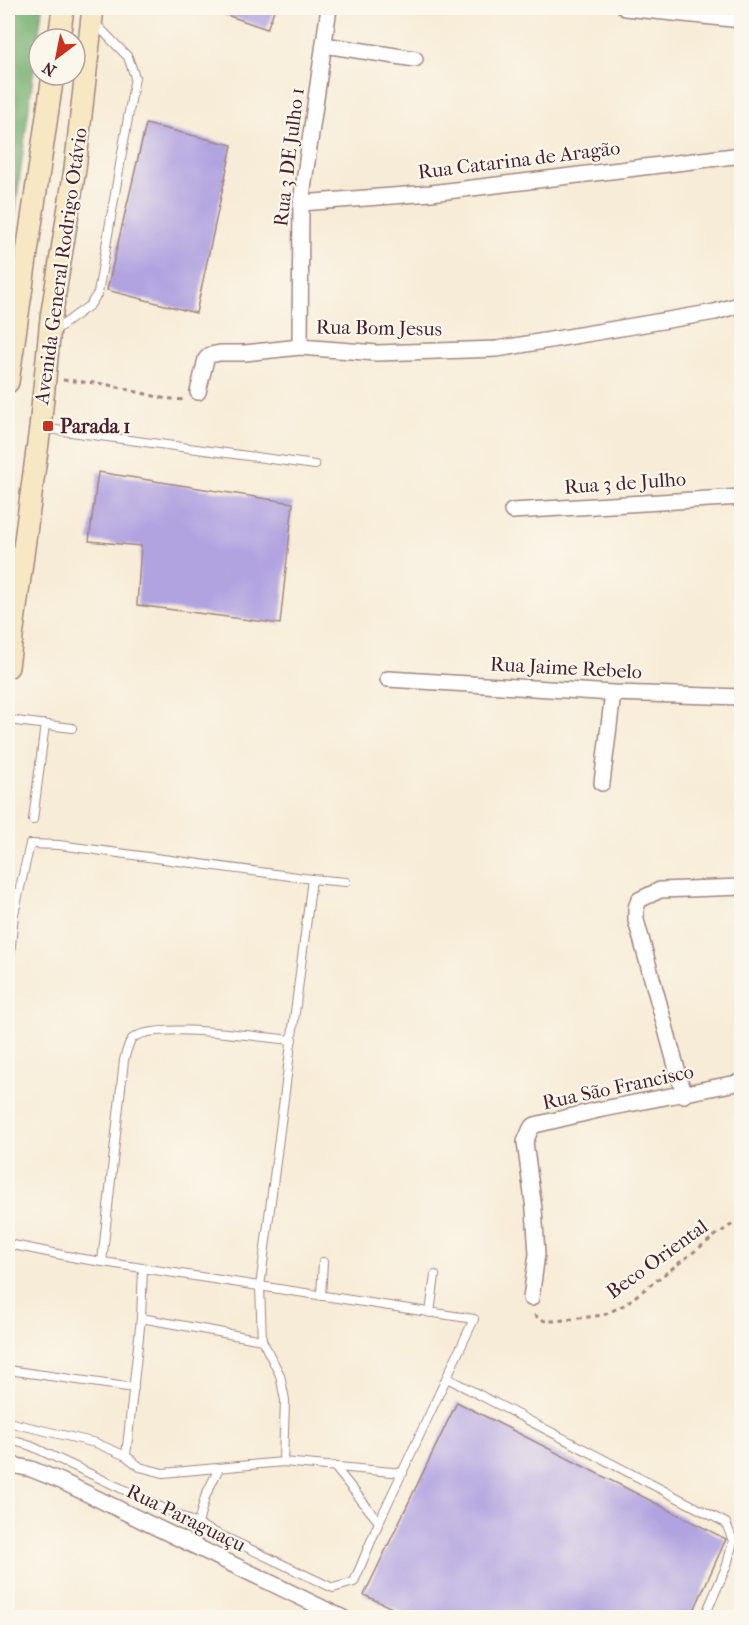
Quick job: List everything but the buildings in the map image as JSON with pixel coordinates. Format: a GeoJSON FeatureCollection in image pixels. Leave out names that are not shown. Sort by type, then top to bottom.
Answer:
{"type":"FeatureCollection","features":[{"type":"Feature","properties":{"kind":"main road"},"geometry":{"type":"LineString","coordinates":[[61,27],[63,8]]}},
{"type":"Feature","properties":{"kind":"main road","name":"Avenida General Rodrigo Otávio"},"geometry":{"type":"LineString","coordinates":[[8,667],[40,428],[49,334],[75,169],[92,13]]}},
{"type":"Feature","properties":{"kind":"main road","name":"Avenida General Rodrigo Otávio"},"geometry":{"type":"LineString","coordinates":[[8,382],[51,87]]}},
{"type":"Feature","properties":{"kind":"street","name":"Rua 3 DE Julho 1"},"geometry":{"type":"LineString","coordinates":[[300,347],[301,204],[329,8]]}},
{"type":"Feature","properties":{"kind":"street"},"geometry":{"type":"LineString","coordinates":[[626,8],[741,20]]}},
{"type":"Feature","properties":{"kind":"street"},"geometry":{"type":"LineString","coordinates":[[324,45],[415,59]]}},
{"type":"Feature","properties":{"kind":"street","name":"Rua Catarina de Aragão"},"geometry":{"type":"LineString","coordinates":[[301,204],[430,193],[741,155]]}},
{"type":"Feature","properties":{"kind":"street","name":"Rua Bom Jesus"},"geometry":{"type":"LineString","coordinates":[[198,392],[206,359],[210,355],[300,347],[377,353],[497,349],[716,312],[741,304]]}},
{"type":"Feature","properties":{"kind":"street","name":"Rua 3 de Julho"},"geometry":{"type":"LineString","coordinates":[[512,511],[741,497]]}},
{"type":"Feature","properties":{"kind":"street","name":"Rua Jaime Rebelo"},"geometry":{"type":"LineString","coordinates":[[388,678],[613,693],[741,697]]}},
{"type":"Feature","properties":{"kind":"street"},"geometry":{"type":"LineString","coordinates":[[602,783],[613,693]]}},
{"type":"Feature","properties":{"kind":"street"},"geometry":{"type":"LineString","coordinates":[[684,1095],[636,920],[636,908],[639,900],[646,895],[660,891],[741,887]]}},
{"type":"Feature","properties":{"kind":"street","name":"Rua São Francisco"},"geometry":{"type":"LineString","coordinates":[[531,1298],[537,1254],[534,1209],[525,1142],[531,1128],[535,1125],[598,1110],[684,1095],[741,1082]]}},
{"type":"Feature","properties":{"kind":"street","name":"Rua Paraguaçu"},"geometry":{"type":"LineString","coordinates":[[8,1464],[31,1469],[61,1481],[343,1617]]}},
{"type":"Feature","properties":{"kind":"lane"},"geometry":{"type":"LineString","coordinates":[[49,334],[84,310],[98,293],[135,76],[128,57],[92,13]]}},
{"type":"Feature","properties":{"kind":"lane"},"geometry":{"type":"LineString","coordinates":[[40,428],[315,465]]}},
{"type":"Feature","properties":{"kind":"lane"},"geometry":{"type":"LineString","coordinates":[[8,720],[72,728]]}},
{"type":"Feature","properties":{"kind":"lane"},"geometry":{"type":"LineString","coordinates":[[33,820],[45,724]]}},
{"type":"Feature","properties":{"kind":"lane"},"geometry":{"type":"LineString","coordinates":[[8,976],[15,914],[30,844],[59,845],[346,882]]}},
{"type":"Feature","properties":{"kind":"lane"},"geometry":{"type":"LineString","coordinates":[[283,1462],[285,1400],[280,1376],[262,1340],[260,1287],[312,879]]}},
{"type":"Feature","properties":{"kind":"lane"},"geometry":{"type":"LineString","coordinates":[[102,1262],[123,1060],[132,1039],[145,1031],[168,1029],[292,1040]]}},
{"type":"Feature","properties":{"kind":"lane"},"geometry":{"type":"LineString","coordinates":[[8,1244],[102,1262],[474,1319],[379,1522],[354,1582],[333,1588],[31,1446],[8,1439]]}},
{"type":"Feature","properties":{"kind":"lane"},"geometry":{"type":"LineString","coordinates":[[321,1296],[323,1262]]}},
{"type":"Feature","properties":{"kind":"lane"},"geometry":{"type":"LineString","coordinates":[[126,1456],[141,1318],[143,1268]]}},
{"type":"Feature","properties":{"kind":"lane"},"geometry":{"type":"LineString","coordinates":[[430,1313],[435,1275]]}},
{"type":"Feature","properties":{"kind":"lane"},"geometry":{"type":"LineString","coordinates":[[141,1318],[262,1340]]}},
{"type":"Feature","properties":{"kind":"lane"},"geometry":{"type":"LineString","coordinates":[[8,1370],[134,1388]]}},
{"type":"Feature","properties":{"kind":"lane"},"geometry":{"type":"LineString","coordinates":[[447,1378],[726,1523],[733,1541],[727,1565],[704,1617]]}},
{"type":"Feature","properties":{"kind":"lane"},"geometry":{"type":"LineString","coordinates":[[8,1422],[96,1443],[126,1456],[140,1467],[163,1473],[218,1470],[283,1462],[403,1473]]}},
{"type":"Feature","properties":{"kind":"lane"},"geometry":{"type":"LineString","coordinates":[[334,1466],[379,1522]]}},
{"type":"Feature","properties":{"kind":"lane"},"geometry":{"type":"LineString","coordinates":[[198,1524],[205,1497],[218,1470]]}},
{"type":"Feature","properties":{"kind":"path"},"geometry":{"type":"LineString","coordinates":[[44,379],[105,384],[175,400],[191,398],[198,392]]}},
{"type":"Feature","properties":{"kind":"path","name":"Beco Oriental"},"geometry":{"type":"LineString","coordinates":[[531,1298],[532,1314],[545,1321],[604,1315],[624,1305],[741,1218]]}},
{"type":"Feature","properties":{"kind":"green space"},"geometry":{"type":"Polygon","coordinates":[[[8,8],[42,8],[39,27],[27,27],[27,87],[32,87],[8,265],[8,8]]]}},
{"type":"Feature","properties":{"kind":"place","name":"Parada 1"},"geometry":{"type":"Point","coordinates":[48,426]}}]}
